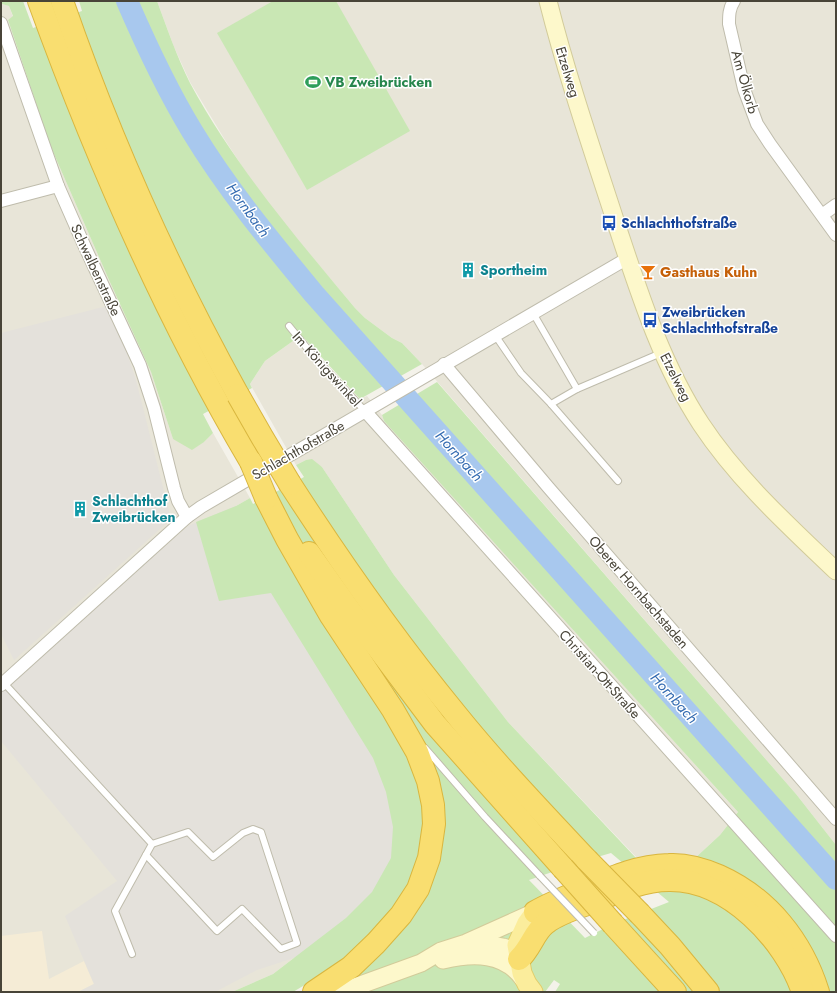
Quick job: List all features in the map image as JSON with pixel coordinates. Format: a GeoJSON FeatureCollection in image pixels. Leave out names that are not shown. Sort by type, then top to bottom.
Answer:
{"type":"FeatureCollection","features":[{"type":"Feature","properties":{"kind":"highway"},"geometry":{"type":"LineString","coordinates":[[39,1],[98,155],[150,272],[197,366],[269,496],[287,539],[331,616],[393,710],[416,752],[428,781],[433,805],[434,824],[429,858],[418,889],[401,915],[376,943],[356,975],[314,992]]}},
{"type":"Feature","properties":{"kind":"highway"},"geometry":{"type":"LineString","coordinates":[[65,8],[119,150],[176,277],[218,359],[262,437],[290,484],[329,544],[363,594],[455,713],[513,781],[670,946],[706,989]]}},
{"type":"Feature","properties":{"kind":"highway"},"geometry":{"type":"LineString","coordinates":[[269,496],[348,608],[435,724],[674,992]]}},
{"type":"Feature","properties":{"kind":"highway"},"geometry":{"type":"LineString","coordinates":[[535,912],[549,904],[618,875],[640,868],[670,864],[696,868],[718,876],[740,887],[767,908],[782,923],[796,943],[807,963],[818,992]]}},
{"type":"Feature","properties":{"kind":"highway"},"geometry":{"type":"LineString","coordinates":[[514,961],[528,950],[541,928],[553,918],[630,887],[656,881],[678,880],[697,884],[717,892],[748,912],[782,951],[794,970],[803,992]]}},
{"type":"Feature","properties":{"kind":"main road"},"geometry":{"type":"LineString","coordinates":[[528,986],[519,964],[514,961],[518,939],[535,912]]}},
{"type":"Feature","properties":{"kind":"street","name":"Etzelweg"},"geometry":{"type":"LineString","coordinates":[[548,1],[583,121],[628,258],[650,320],[663,352],[684,396],[701,424],[750,487],[836,571]]}},
{"type":"Feature","properties":{"kind":"street","name":"Am Ölkorb"},"geometry":{"type":"LineString","coordinates":[[734,1],[729,14],[729,24],[744,89],[752,113],[770,144],[836,235]]}},
{"type":"Feature","properties":{"kind":"street","name":"Schwalbenstraße"},"geometry":{"type":"LineString","coordinates":[[1,23],[58,186],[140,365],[154,408],[174,488],[180,506],[187,517]]}},
{"type":"Feature","properties":{"kind":"street"},"geometry":{"type":"LineString","coordinates":[[1,201],[58,186]]}},
{"type":"Feature","properties":{"kind":"street"},"geometry":{"type":"LineString","coordinates":[[822,215],[836,206]]}},
{"type":"Feature","properties":{"kind":"street","name":"Schlachthofstraße"},"geometry":{"type":"LineString","coordinates":[[3,684],[187,517],[214,499],[628,258]]}},
{"type":"Feature","properties":{"kind":"street","name":"Oberer Hornbachstaden"},"geometry":{"type":"LineString","coordinates":[[444,364],[548,487],[836,819]]}},
{"type":"Feature","properties":{"kind":"street","name":"Christian-Ott-Straße"},"geometry":{"type":"LineString","coordinates":[[369,408],[836,936]]}},
{"type":"Feature","properties":{"kind":"street"},"geometry":{"type":"LineString","coordinates":[[421,963],[441,952],[466,943],[535,912]]}},
{"type":"Feature","properties":{"kind":"street"},"geometry":{"type":"LineString","coordinates":[[341,992],[356,975],[421,963],[471,955],[514,961],[513,950],[487,944],[466,943]]}},
{"type":"Feature","properties":{"kind":"lane"},"geometry":{"type":"LineString","coordinates":[[533,313],[577,389]]}},
{"type":"Feature","properties":{"kind":"lane","name":"Im Königswinkel"},"geometry":{"type":"LineString","coordinates":[[289,326],[316,359],[369,408]]}},
{"type":"Feature","properties":{"kind":"lane"},"geometry":{"type":"LineString","coordinates":[[494,335],[521,373],[551,404],[618,481]]}},
{"type":"Feature","properties":{"kind":"lane"},"geometry":{"type":"LineString","coordinates":[[551,404],[577,389],[663,352]]}},
{"type":"Feature","properties":{"kind":"lane"},"geometry":{"type":"LineString","coordinates":[[3,684],[152,844]]}},
{"type":"Feature","properties":{"kind":"lane"},"geometry":{"type":"LineString","coordinates":[[393,710],[417,739]]}},
{"type":"Feature","properties":{"kind":"lane"},"geometry":{"type":"LineString","coordinates":[[422,745],[485,817],[594,934]]}},
{"type":"Feature","properties":{"kind":"lane"},"geometry":{"type":"LineString","coordinates":[[132,954],[115,911],[152,844],[188,832],[213,857],[243,833],[253,829],[261,832],[297,943],[281,949],[242,909],[217,931],[146,855]]}},
{"type":"Feature","properties":{"kind":"shaded area"},"geometry":{"type":"Polygon","coordinates":[[[1,1],[2,4],[9,6],[13,17],[8,20],[50,145],[151,372],[173,439],[204,442],[213,433],[250,498],[236,506],[346,918],[273,974],[232,992],[1,992],[1,1]]]}},
{"type":"Feature","properties":{"kind":"shaded area"},"geometry":{"type":"Polygon","coordinates":[[[157,1],[836,1],[836,845],[796,794],[422,364],[402,343],[392,338],[365,318],[355,308],[281,220],[251,180],[190,82],[174,47],[157,1]]]}},
{"type":"Feature","properties":{"kind":"shaded area","name":"Schlachthof Zweibrücken"},"geometry":{"type":"Polygon","coordinates":[[[107,306],[125,347],[136,380],[171,519],[14,660],[1,634],[1,333],[107,306]]]}},
{"type":"Feature","properties":{"kind":"shaded area"},"geometry":{"type":"Polygon","coordinates":[[[300,336],[360,399],[367,396],[382,415],[384,421],[738,812],[720,835],[694,859],[638,859],[508,722],[394,575],[322,467],[306,460],[296,465],[250,384],[265,361],[300,336]]]}},
{"type":"Feature","properties":{"kind":"shaded area"},"geometry":{"type":"Polygon","coordinates":[[[236,506],[400,774],[390,890],[306,954],[257,970],[215,992],[78,992],[94,984],[65,916],[117,881],[1,741],[1,691],[188,526],[236,506]]]}},
{"type":"Feature","properties":{"kind":"shaded area"},"geometry":{"type":"Polygon","coordinates":[[[42,931],[49,979],[84,961],[94,984],[78,992],[1,992],[1,936],[42,931]]]}},
{"type":"Feature","properties":{"kind":"green space"},"geometry":{"type":"Polygon","coordinates":[[[1,1],[23,1],[33,28],[82,11],[79,1],[157,1],[176,53],[190,83],[226,143],[246,172],[288,227],[355,308],[365,318],[392,338],[402,343],[422,364],[360,399],[304,338],[300,336],[265,361],[250,384],[252,388],[203,414],[213,433],[204,442],[192,450],[173,439],[151,372],[50,145],[8,20],[13,16],[9,6],[2,4],[1,1]]]}},
{"type":"Feature","properties":{"kind":"green space","name":"VB Zweibrücken"},"geometry":{"type":"Polygon","coordinates":[[[273,1],[336,1],[410,131],[307,190],[217,33],[273,1]]]}},
{"type":"Feature","properties":{"kind":"green space"},"geometry":{"type":"Polygon","coordinates":[[[437,382],[796,794],[836,845],[836,992],[555,992],[560,984],[554,980],[545,992],[366,992],[351,967],[318,977],[293,992],[232,992],[273,974],[346,918],[372,892],[391,858],[393,827],[386,792],[373,758],[271,593],[219,601],[196,522],[236,506],[250,498],[253,504],[304,477],[296,465],[306,460],[312,459],[322,467],[394,575],[508,722],[637,859],[694,859],[720,835],[738,812],[384,421],[382,415],[437,382]],[[611,853],[529,880],[585,938],[613,924],[669,902],[611,853]]]}},
{"type":"Feature","properties":{"kind":"waterway","name":"Hornbach"},"geometry":{"type":"LineString","coordinates":[[127,1],[157,67],[192,131],[220,174],[282,255],[314,294],[836,879]]}},
{"type":"Feature","properties":{"kind":"place","name":"VB Zweibrücken"},"geometry":{"type":"Point","coordinates":[313,82]}},
{"type":"Feature","properties":{"kind":"place","name":"Schlachthofstraße"},"geometry":{"type":"Point","coordinates":[609,223]}},
{"type":"Feature","properties":{"kind":"place","name":"Sportheim"},"geometry":{"type":"Point","coordinates":[468,270]}},
{"type":"Feature","properties":{"kind":"place","name":"Gasthaus Kuhn"},"geometry":{"type":"Point","coordinates":[648,272]}},
{"type":"Feature","properties":{"kind":"place","name":"Zweibrücken Schlachthofstraße"},"geometry":{"type":"Point","coordinates":[650,320]}},
{"type":"Feature","properties":{"kind":"place","name":"Schlachthof Zweibrücken"},"geometry":{"type":"Point","coordinates":[80,509]}}]}
